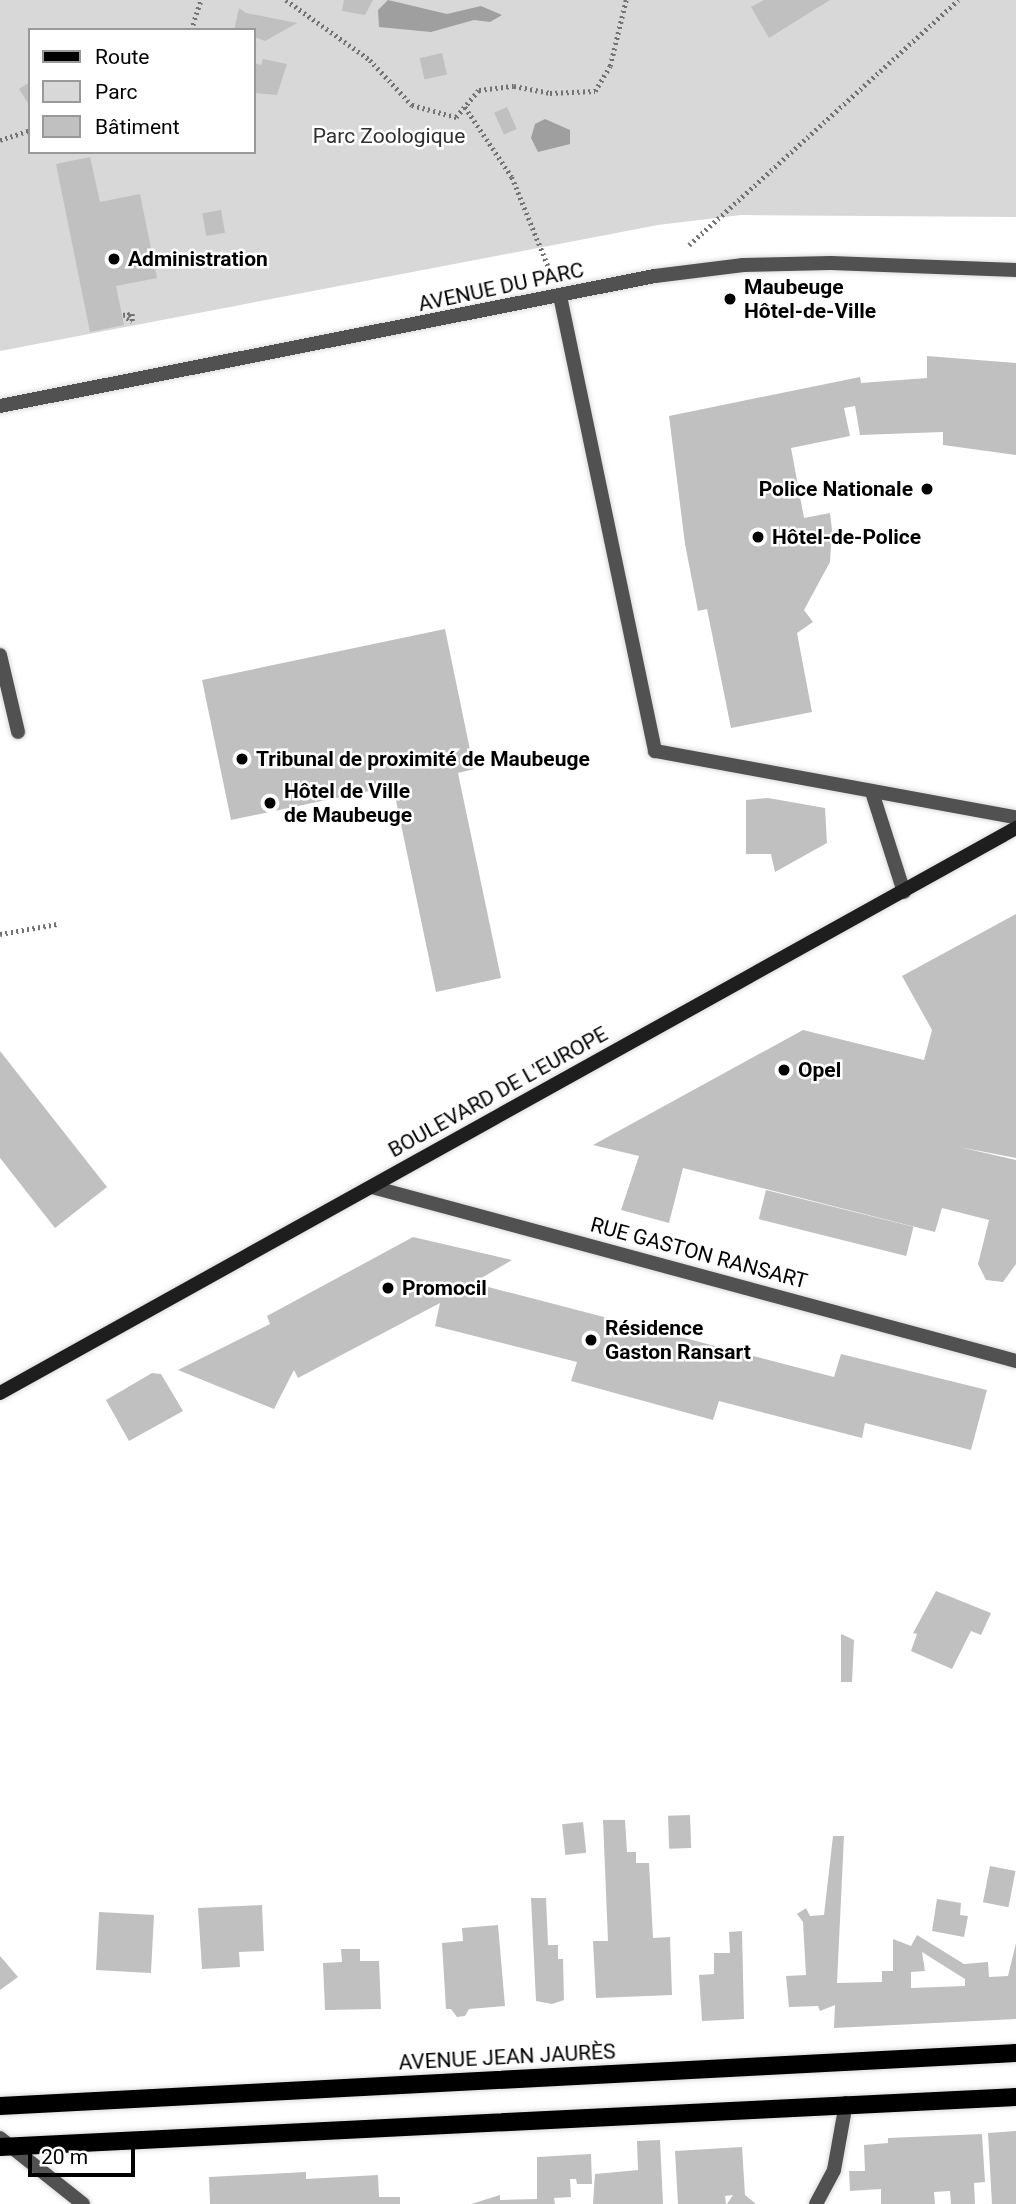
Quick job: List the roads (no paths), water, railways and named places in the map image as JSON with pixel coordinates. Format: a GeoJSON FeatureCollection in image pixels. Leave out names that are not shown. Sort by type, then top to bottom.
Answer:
{"type":"FeatureCollection","features":[{"type":"Feature","properties":{"kind":"main road","name":"BOULEVARD DE L'EUROPE"},"geometry":{"type":"LineString","coordinates":[[0,1393],[1016,828]]}},
{"type":"Feature","properties":{"kind":"main road","name":"AVENUE JEAN JAURÈS"},"geometry":{"type":"LineString","coordinates":[[0,2106],[1016,2053]]}},
{"type":"Feature","properties":{"kind":"main road"},"geometry":{"type":"LineString","coordinates":[[4,2144],[1016,2097]]}},
{"type":"Feature","properties":{"kind":"street","name":"AVENUE DU PARC"},"geometry":{"type":"LineString","coordinates":[[0,406],[655,276],[743,265],[818,263],[1016,270]]}},
{"type":"Feature","properties":{"kind":"street"},"geometry":{"type":"LineString","coordinates":[[560,296],[655,751],[756,766],[872,792],[1016,817]]}},
{"type":"Feature","properties":{"kind":"street"},"geometry":{"type":"LineString","coordinates":[[0,655],[18,732]]}},
{"type":"Feature","properties":{"kind":"street"},"geometry":{"type":"LineString","coordinates":[[872,792],[904,891]]}},
{"type":"Feature","properties":{"kind":"street","name":"RUE GASTON RANSART"},"geometry":{"type":"LineString","coordinates":[[372,1186],[1016,1361]]}},
{"type":"Feature","properties":{"kind":"street"},"geometry":{"type":"LineString","coordinates":[[816,2204],[834,2170],[846,2103]]}},
{"type":"Feature","properties":{"kind":"street"},"geometry":{"type":"LineString","coordinates":[[4,2144],[83,2204]]}},
{"type":"Feature","properties":{"kind":"place","name":"Administration"},"geometry":{"type":"Point","coordinates":[114,259]}},
{"type":"Feature","properties":{"kind":"place","name":"Maubeuge Hôtel-de-Ville"},"geometry":{"type":"Point","coordinates":[730,299]}},
{"type":"Feature","properties":{"kind":"place","name":"Police Nationale"},"geometry":{"type":"Point","coordinates":[927,489]}},
{"type":"Feature","properties":{"kind":"place","name":"Hôtel-de-Police"},"geometry":{"type":"Point","coordinates":[758,537]}},
{"type":"Feature","properties":{"kind":"place","name":"Tribunal de proximité de Maubeuge"},"geometry":{"type":"Point","coordinates":[242,759]}},
{"type":"Feature","properties":{"kind":"place","name":"Hôtel de Ville de Maubeuge"},"geometry":{"type":"Point","coordinates":[270,803]}},
{"type":"Feature","properties":{"kind":"place","name":"Opel"},"geometry":{"type":"Point","coordinates":[784,1070]}},
{"type":"Feature","properties":{"kind":"place","name":"Promocil"},"geometry":{"type":"Point","coordinates":[388,1288]}},
{"type":"Feature","properties":{"kind":"place","name":"Résidence Gaston Ransart"},"geometry":{"type":"Point","coordinates":[591,1340]}},
{"type":"Feature","properties":{"kind":"park label","name":"Parc Zoologique"},"geometry":{"type":"Point","coordinates":[389,136]}}]}
